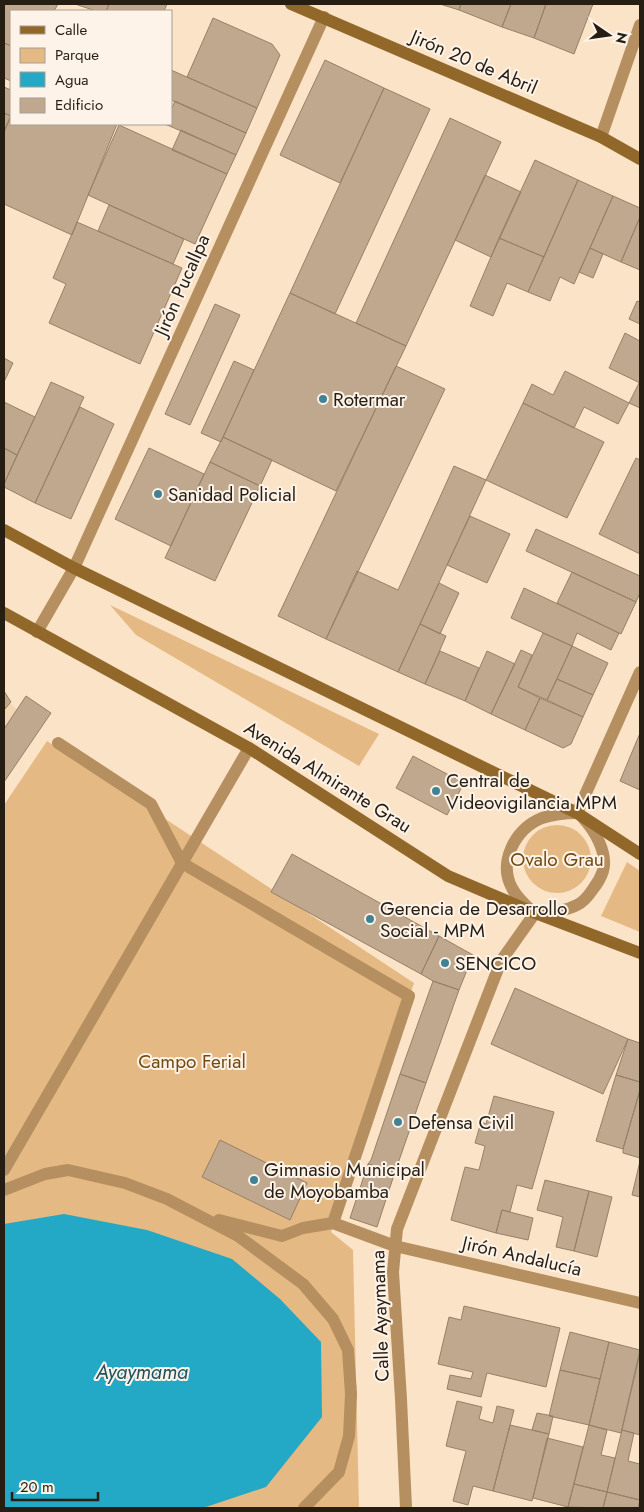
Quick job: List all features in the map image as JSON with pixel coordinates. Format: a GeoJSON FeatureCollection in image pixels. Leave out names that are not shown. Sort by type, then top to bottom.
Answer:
{"type":"FeatureCollection","features":[{"type":"Feature","properties":{"kind":"main road","name":"Jirón 20 de Abril"},"geometry":{"type":"LineString","coordinates":[[291,4],[601,137],[640,159]]}},
{"type":"Feature","properties":{"kind":"main road"},"geometry":{"type":"LineString","coordinates":[[4,530],[74,568],[577,813],[640,854]]}},
{"type":"Feature","properties":{"kind":"main road","name":"Avenida Almirante Grau"},"geometry":{"type":"LineString","coordinates":[[4,613],[249,748],[448,876],[535,913],[640,953]]}},
{"type":"Feature","properties":{"kind":"street","name":"Jirón Pucallpa"},"geometry":{"type":"LineString","coordinates":[[37,632],[74,568],[324,17]]}},
{"type":"Feature","properties":{"kind":"street"},"geometry":{"type":"LineString","coordinates":[[601,137],[640,26]]}},
{"type":"Feature","properties":{"kind":"street"},"geometry":{"type":"LineString","coordinates":[[577,813],[640,672]]}},
{"type":"Feature","properties":{"kind":"street"},"geometry":{"type":"LineString","coordinates":[[58,743],[151,804],[182,863],[409,996],[333,1223],[303,1228],[282,1236],[202,1216]]}},
{"type":"Feature","properties":{"kind":"street"},"geometry":{"type":"LineString","coordinates":[[4,1170],[249,748]]}},
{"type":"Feature","properties":{"kind":"street"},"geometry":{"type":"LineString","coordinates":[[577,813],[594,832],[600,844],[603,871],[591,892],[578,905],[555,912],[535,913],[512,888],[506,871],[507,858],[516,839],[529,826],[541,819],[558,814],[577,813]]}},
{"type":"Feature","properties":{"kind":"street","name":"Calle Ayaymama"},"geometry":{"type":"LineString","coordinates":[[406,1508],[402,1399],[393,1272],[397,1230],[501,961],[535,913]]}},
{"type":"Feature","properties":{"kind":"street"},"geometry":{"type":"LineString","coordinates":[[4,1190],[45,1174],[68,1170],[125,1184],[167,1199],[238,1236],[303,1284],[333,1319],[348,1350],[351,1394],[349,1436],[339,1472],[304,1508]]}},
{"type":"Feature","properties":{"kind":"street","name":"Jirón Andalucía"},"geometry":{"type":"LineString","coordinates":[[333,1223],[395,1246],[640,1302]]}},
{"type":"Feature","properties":{"kind":"shaded area"},"geometry":{"type":"Polygon","coordinates":[[[4,698],[30,721],[4,760],[4,698]]]}},
{"type":"Feature","properties":{"kind":"green space"},"geometry":{"type":"Polygon","coordinates":[[[110,605],[379,734],[359,766],[136,635],[110,605]]]}},
{"type":"Feature","properties":{"kind":"green space","name":"Campo Ferial"},"geometry":{"type":"Polygon","coordinates":[[[47,741],[414,983],[331,1232],[353,1250],[359,1508],[4,1508],[4,805],[47,741]]]}},
{"type":"Feature","properties":{"kind":"green space","name":"Ovalo Grau"},"geometry":{"type":"Polygon","coordinates":[[[557,825],[570,828],[581,835],[588,846],[591,859],[588,872],[581,883],[570,890],[557,893],[544,890],[533,883],[526,872],[523,859],[526,846],[533,835],[544,828],[557,825]]]}},
{"type":"Feature","properties":{"kind":"green space"},"geometry":{"type":"Polygon","coordinates":[[[627,862],[640,871],[640,932],[601,916],[627,862]]]}},
{"type":"Feature","properties":{"kind":"water","name":"Ayaymama"},"geometry":{"type":"Polygon","coordinates":[[[64,1214],[147,1230],[232,1259],[280,1299],[321,1342],[322,1417],[266,1487],[203,1508],[4,1508],[4,1224],[64,1214]]]}},
{"type":"Feature","properties":{"kind":"building"},"geometry":{"type":"Polygon","coordinates":[[[4,4],[58,4],[55,10],[10,10],[10,46],[4,43],[4,4]]]}},
{"type":"Feature","properties":{"kind":"building"},"geometry":{"type":"Polygon","coordinates":[[[75,4],[109,4],[106,10],[93,10],[75,4]]]}},
{"type":"Feature","properties":{"kind":"building"},"geometry":{"type":"Polygon","coordinates":[[[109,4],[167,4],[164,10],[106,10],[109,4]]]}},
{"type":"Feature","properties":{"kind":"building"},"geometry":{"type":"Polygon","coordinates":[[[440,4],[461,4],[459,10],[440,4]]]}},
{"type":"Feature","properties":{"kind":"building"},"geometry":{"type":"Polygon","coordinates":[[[461,4],[511,4],[502,27],[459,10],[461,4]]]}},
{"type":"Feature","properties":{"kind":"building"},"geometry":{"type":"Polygon","coordinates":[[[511,4],[546,4],[534,38],[502,27],[511,4]]]}},
{"type":"Feature","properties":{"kind":"building"},"geometry":{"type":"Polygon","coordinates":[[[546,4],[593,4],[574,54],[534,38],[546,4]]]}},
{"type":"Feature","properties":{"kind":"building"},"geometry":{"type":"Polygon","coordinates":[[[213,18],[272,44],[280,55],[257,108],[187,77],[213,18]]]}},
{"type":"Feature","properties":{"kind":"building"},"geometry":{"type":"Polygon","coordinates":[[[4,43],[10,46],[10,81],[4,78],[4,43]]]}},
{"type":"Feature","properties":{"kind":"building"},"geometry":{"type":"Polygon","coordinates":[[[325,60],[384,88],[340,183],[280,155],[325,60]]]}},
{"type":"Feature","properties":{"kind":"building"},"geometry":{"type":"Polygon","coordinates":[[[172,70],[257,108],[246,133],[172,100],[172,70]]]}},
{"type":"Feature","properties":{"kind":"building"},"geometry":{"type":"Polygon","coordinates":[[[4,87],[10,90],[10,116],[4,113],[4,87]]]}},
{"type":"Feature","properties":{"kind":"building"},"geometry":{"type":"Polygon","coordinates":[[[384,88],[430,109],[335,314],[290,293],[384,88]]]}},
{"type":"Feature","properties":{"kind":"building"},"geometry":{"type":"Polygon","coordinates":[[[175,101],[246,133],[236,155],[167,125],[172,125],[172,108],[175,101]]]}},
{"type":"Feature","properties":{"kind":"building"},"geometry":{"type":"Polygon","coordinates":[[[4,113],[10,116],[10,118],[4,132],[4,113]]]}},
{"type":"Feature","properties":{"kind":"building"},"geometry":{"type":"Polygon","coordinates":[[[10,117],[10,125],[117,125],[72,235],[4,204],[4,132],[10,117]]]}},
{"type":"Feature","properties":{"kind":"building"},"geometry":{"type":"Polygon","coordinates":[[[450,118],[501,142],[406,346],[356,323],[450,118]]]}},
{"type":"Feature","properties":{"kind":"building"},"geometry":{"type":"Polygon","coordinates":[[[119,125],[227,174],[195,244],[88,195],[119,125]]]}},
{"type":"Feature","properties":{"kind":"building"},"geometry":{"type":"Polygon","coordinates":[[[181,130],[236,155],[227,174],[172,150],[181,130]]]}},
{"type":"Feature","properties":{"kind":"building"},"geometry":{"type":"Polygon","coordinates":[[[535,160],[578,180],[544,257],[499,238],[535,160]]]}},
{"type":"Feature","properties":{"kind":"building"},"geometry":{"type":"Polygon","coordinates":[[[485,175],[521,192],[491,257],[455,240],[485,175]]]}},
{"type":"Feature","properties":{"kind":"building"},"geometry":{"type":"Polygon","coordinates":[[[578,180],[613,196],[574,284],[560,277],[550,301],[528,292],[578,180]]]}},
{"type":"Feature","properties":{"kind":"building"},"geometry":{"type":"Polygon","coordinates":[[[613,196],[640,208],[640,217],[621,262],[590,248],[613,196]]]}},
{"type":"Feature","properties":{"kind":"building"},"geometry":{"type":"Polygon","coordinates":[[[109,205],[184,239],[173,264],[98,231],[109,205]]]}},
{"type":"Feature","properties":{"kind":"building"},"geometry":{"type":"Polygon","coordinates":[[[640,217],[640,270],[621,262],[640,217]]]}},
{"type":"Feature","properties":{"kind":"building"},"geometry":{"type":"Polygon","coordinates":[[[77,222],[182,268],[140,364],[49,323],[66,284],[53,278],[77,222]]]}},
{"type":"Feature","properties":{"kind":"building"},"geometry":{"type":"Polygon","coordinates":[[[499,238],[544,257],[528,292],[507,283],[493,316],[470,306],[499,238]]]}},
{"type":"Feature","properties":{"kind":"building"},"geometry":{"type":"Polygon","coordinates":[[[590,248],[603,254],[593,278],[579,272],[590,248]]]}},
{"type":"Feature","properties":{"kind":"building"},"geometry":{"type":"Polygon","coordinates":[[[290,293],[406,346],[336,491],[223,437],[290,293]]]}},
{"type":"Feature","properties":{"kind":"building"},"geometry":{"type":"Polygon","coordinates":[[[637,301],[640,302],[640,324],[629,319],[637,301]]]}},
{"type":"Feature","properties":{"kind":"building"},"geometry":{"type":"Polygon","coordinates":[[[215,304],[240,315],[190,425],[165,414],[215,304]]]}},
{"type":"Feature","properties":{"kind":"building"},"geometry":{"type":"Polygon","coordinates":[[[625,333],[640,341],[640,383],[609,368],[625,333]]]}},
{"type":"Feature","properties":{"kind":"building"},"geometry":{"type":"Polygon","coordinates":[[[4,358],[13,363],[4,382],[4,358]]]}},
{"type":"Feature","properties":{"kind":"building"},"geometry":{"type":"Polygon","coordinates":[[[234,361],[254,370],[221,442],[201,433],[234,361]]]}},
{"type":"Feature","properties":{"kind":"building"},"geometry":{"type":"Polygon","coordinates":[[[396,366],[445,389],[326,639],[278,616],[396,366]]]}},
{"type":"Feature","properties":{"kind":"building"},"geometry":{"type":"Polygon","coordinates":[[[565,371],[629,403],[618,424],[584,407],[574,428],[523,403],[532,384],[553,395],[565,371]]]}},
{"type":"Feature","properties":{"kind":"building"},"geometry":{"type":"Polygon","coordinates":[[[51,382],[84,397],[35,503],[4,487],[4,484],[51,382]]]}},
{"type":"Feature","properties":{"kind":"building"},"geometry":{"type":"Polygon","coordinates":[[[640,383],[640,408],[629,403],[640,383]]]}},
{"type":"Feature","properties":{"kind":"building"},"geometry":{"type":"Polygon","coordinates":[[[4,402],[35,417],[17,455],[4,448],[4,402]]]}},
{"type":"Feature","properties":{"kind":"building"},"geometry":{"type":"Polygon","coordinates":[[[523,403],[604,442],[567,518],[486,480],[523,403]]]}},
{"type":"Feature","properties":{"kind":"building"},"geometry":{"type":"Polygon","coordinates":[[[80,407],[114,424],[71,519],[35,503],[80,407]]]}},
{"type":"Feature","properties":{"kind":"building"},"geometry":{"type":"Polygon","coordinates":[[[223,437],[272,460],[260,486],[210,462],[223,437]]]}},
{"type":"Feature","properties":{"kind":"building"},"geometry":{"type":"Polygon","coordinates":[[[4,448],[17,455],[4,484],[4,448]]]}},
{"type":"Feature","properties":{"kind":"building"},"geometry":{"type":"Polygon","coordinates":[[[149,448],[204,474],[171,546],[115,519],[149,448]]]}},
{"type":"Feature","properties":{"kind":"building"},"geometry":{"type":"Polygon","coordinates":[[[636,458],[640,460],[640,554],[599,534],[636,458]]]}},
{"type":"Feature","properties":{"kind":"building"},"geometry":{"type":"Polygon","coordinates":[[[210,462],[260,486],[215,581],[165,558],[210,462]]]}},
{"type":"Feature","properties":{"kind":"building"},"geometry":{"type":"Polygon","coordinates":[[[454,466],[486,480],[398,672],[326,639],[357,571],[398,590],[454,466]]]}},
{"type":"Feature","properties":{"kind":"building"},"geometry":{"type":"Polygon","coordinates":[[[470,516],[510,534],[487,583],[447,565],[470,516]]]}},
{"type":"Feature","properties":{"kind":"building"},"geometry":{"type":"Polygon","coordinates":[[[536,529],[640,576],[640,593],[636,602],[526,551],[536,529]]]}},
{"type":"Feature","properties":{"kind":"building"},"geometry":{"type":"Polygon","coordinates":[[[572,572],[636,602],[621,634],[557,603],[572,572]]]}},
{"type":"Feature","properties":{"kind":"building"},"geometry":{"type":"Polygon","coordinates":[[[439,583],[459,593],[440,634],[420,624],[439,583]]]}},
{"type":"Feature","properties":{"kind":"building"},"geometry":{"type":"Polygon","coordinates":[[[524,588],[619,633],[611,650],[577,633],[572,646],[511,618],[524,588]]]}},
{"type":"Feature","properties":{"kind":"building"},"geometry":{"type":"Polygon","coordinates":[[[420,624],[446,636],[425,684],[398,672],[420,624]]]}},
{"type":"Feature","properties":{"kind":"building"},"geometry":{"type":"Polygon","coordinates":[[[543,633],[572,646],[547,700],[518,687],[543,633]]]}},
{"type":"Feature","properties":{"kind":"building"},"geometry":{"type":"Polygon","coordinates":[[[572,646],[608,663],[593,695],[557,679],[572,646]]]}},
{"type":"Feature","properties":{"kind":"building"},"geometry":{"type":"Polygon","coordinates":[[[521,650],[532,655],[518,687],[540,698],[525,730],[491,714],[521,650]]]}},
{"type":"Feature","properties":{"kind":"building"},"geometry":{"type":"Polygon","coordinates":[[[440,651],[479,668],[465,701],[425,684],[440,651]]]}},
{"type":"Feature","properties":{"kind":"building"},"geometry":{"type":"Polygon","coordinates":[[[487,651],[515,664],[491,714],[465,701],[487,651]]]}},
{"type":"Feature","properties":{"kind":"building"},"geometry":{"type":"Polygon","coordinates":[[[557,679],[593,695],[583,717],[547,700],[557,679]]]}},
{"type":"Feature","properties":{"kind":"building"},"geometry":{"type":"Polygon","coordinates":[[[4,691],[11,702],[4,710],[4,691]]]}},
{"type":"Feature","properties":{"kind":"building"},"geometry":{"type":"Polygon","coordinates":[[[26,696],[51,713],[4,782],[4,729],[26,696]]]}},
{"type":"Feature","properties":{"kind":"building"},"geometry":{"type":"Polygon","coordinates":[[[540,698],[583,717],[571,744],[563,748],[525,730],[540,698]]]}},
{"type":"Feature","properties":{"kind":"building"},"geometry":{"type":"Polygon","coordinates":[[[640,733],[640,790],[620,781],[640,733]]]}},
{"type":"Feature","properties":{"kind":"building"},"geometry":{"type":"Polygon","coordinates":[[[413,756],[464,783],[447,815],[396,788],[413,756]]]}},
{"type":"Feature","properties":{"kind":"building"},"geometry":{"type":"Polygon","coordinates":[[[292,854],[439,936],[421,974],[271,892],[292,854]]]}},
{"type":"Feature","properties":{"kind":"building"},"geometry":{"type":"Polygon","coordinates":[[[439,936],[473,955],[459,990],[433,981],[421,974],[439,936]]]}},
{"type":"Feature","properties":{"kind":"building"},"geometry":{"type":"Polygon","coordinates":[[[433,981],[459,990],[426,1083],[400,1074],[433,981]]]}},
{"type":"Feature","properties":{"kind":"building"},"geometry":{"type":"Polygon","coordinates":[[[515,988],[628,1039],[603,1094],[491,1044],[515,988]]]}},
{"type":"Feature","properties":{"kind":"building"},"geometry":{"type":"Polygon","coordinates":[[[628,1039],[640,1043],[640,1082],[616,1075],[628,1039]]]}},
{"type":"Feature","properties":{"kind":"building","name":"Defensa Civil"},"geometry":{"type":"Polygon","coordinates":[[[400,1074],[426,1083],[395,1172],[368,1164],[400,1074]]]}},
{"type":"Feature","properties":{"kind":"building"},"geometry":{"type":"Polygon","coordinates":[[[616,1075],[640,1082],[640,1090],[623,1149],[596,1141],[616,1075]]]}},
{"type":"Feature","properties":{"kind":"building"},"geometry":{"type":"Polygon","coordinates":[[[640,1090],[640,1158],[623,1153],[623,1149],[640,1090]]]}},
{"type":"Feature","properties":{"kind":"building"},"geometry":{"type":"Polygon","coordinates":[[[494,1096],[554,1112],[532,1189],[517,1185],[510,1212],[502,1210],[496,1233],[451,1220],[465,1167],[479,1170],[485,1146],[475,1143],[481,1122],[486,1124],[494,1096]]]}},
{"type":"Feature","properties":{"kind":"building"},"geometry":{"type":"Polygon","coordinates":[[[220,1140],[307,1183],[290,1220],[202,1177],[220,1140]]]}},
{"type":"Feature","properties":{"kind":"building"},"geometry":{"type":"Polygon","coordinates":[[[640,1161],[640,1197],[632,1195],[640,1161]]]}},
{"type":"Feature","properties":{"kind":"building"},"geometry":{"type":"Polygon","coordinates":[[[368,1164],[395,1172],[377,1227],[350,1218],[368,1164]]]}},
{"type":"Feature","properties":{"kind":"building"},"geometry":{"type":"Polygon","coordinates":[[[545,1180],[589,1191],[574,1251],[556,1247],[563,1217],[537,1210],[545,1180]]]}},
{"type":"Feature","properties":{"kind":"building"},"geometry":{"type":"Polygon","coordinates":[[[589,1191],[612,1197],[597,1257],[574,1251],[589,1191]]]}},
{"type":"Feature","properties":{"kind":"building"},"geometry":{"type":"Polygon","coordinates":[[[502,1210],[533,1218],[528,1240],[496,1233],[502,1210]]]}},
{"type":"Feature","properties":{"kind":"building"},"geometry":{"type":"Polygon","coordinates":[[[464,1306],[560,1328],[546,1387],[487,1373],[481,1397],[447,1389],[450,1375],[471,1379],[473,1372],[438,1364],[449,1317],[461,1320],[464,1306]]]}},
{"type":"Feature","properties":{"kind":"building"},"geometry":{"type":"Polygon","coordinates":[[[570,1332],[609,1342],[600,1379],[560,1370],[570,1332]]]}},
{"type":"Feature","properties":{"kind":"building"},"geometry":{"type":"Polygon","coordinates":[[[609,1342],[640,1350],[621,1433],[589,1425],[609,1342]]]}},
{"type":"Feature","properties":{"kind":"building"},"geometry":{"type":"Polygon","coordinates":[[[640,1353],[640,1435],[622,1430],[640,1353]]]}},
{"type":"Feature","properties":{"kind":"building"},"geometry":{"type":"Polygon","coordinates":[[[560,1370],[600,1379],[589,1425],[549,1416],[560,1370]]]}},
{"type":"Feature","properties":{"kind":"building"},"geometry":{"type":"Polygon","coordinates":[[[457,1401],[482,1407],[479,1419],[493,1423],[497,1406],[514,1410],[493,1491],[473,1486],[468,1505],[453,1501],[466,1451],[446,1446],[457,1401]]]}},
{"type":"Feature","properties":{"kind":"building"},"geometry":{"type":"Polygon","coordinates":[[[537,1413],[553,1416],[549,1434],[532,1430],[537,1413]]]}},
{"type":"Feature","properties":{"kind":"building"},"geometry":{"type":"Polygon","coordinates":[[[510,1425],[549,1434],[532,1501],[493,1491],[510,1425]]]}},
{"type":"Feature","properties":{"kind":"building"},"geometry":{"type":"Polygon","coordinates":[[[589,1425],[607,1430],[601,1455],[615,1458],[607,1492],[574,1484],[589,1425]]]}},
{"type":"Feature","properties":{"kind":"building"},"geometry":{"type":"Polygon","coordinates":[[[622,1430],[634,1433],[628,1461],[640,1464],[640,1500],[607,1492],[622,1430]]]}},
{"type":"Feature","properties":{"kind":"building"},"geometry":{"type":"Polygon","coordinates":[[[547,1438],[583,1447],[568,1507],[533,1498],[547,1438]]]}},
{"type":"Feature","properties":{"kind":"building"},"geometry":{"type":"Polygon","coordinates":[[[574,1484],[607,1492],[603,1508],[568,1507],[574,1484]]]}},
{"type":"Feature","properties":{"kind":"building"},"geometry":{"type":"Polygon","coordinates":[[[607,1492],[640,1500],[638,1508],[603,1508],[607,1492]]]}},
{"type":"Feature","properties":{"kind":"place","name":"Rotermar"},"geometry":{"type":"Point","coordinates":[323,399]}},
{"type":"Feature","properties":{"kind":"place","name":"Sanidad Policial"},"geometry":{"type":"Point","coordinates":[158,494]}},
{"type":"Feature","properties":{"kind":"place","name":"Central de Videovigilancia MPM"},"geometry":{"type":"Point","coordinates":[436,791]}},
{"type":"Feature","properties":{"kind":"place","name":"Gerencia de Desarrollo Social - MPM"},"geometry":{"type":"Point","coordinates":[370,919]}},
{"type":"Feature","properties":{"kind":"place","name":"SENCICO"},"geometry":{"type":"Point","coordinates":[445,963]}},
{"type":"Feature","properties":{"kind":"place","name":"Defensa Civil"},"geometry":{"type":"Point","coordinates":[398,1122]}},
{"type":"Feature","properties":{"kind":"place","name":"Gimnasio Municipal de Moyobamba"},"geometry":{"type":"Point","coordinates":[254,1180]}}]}
